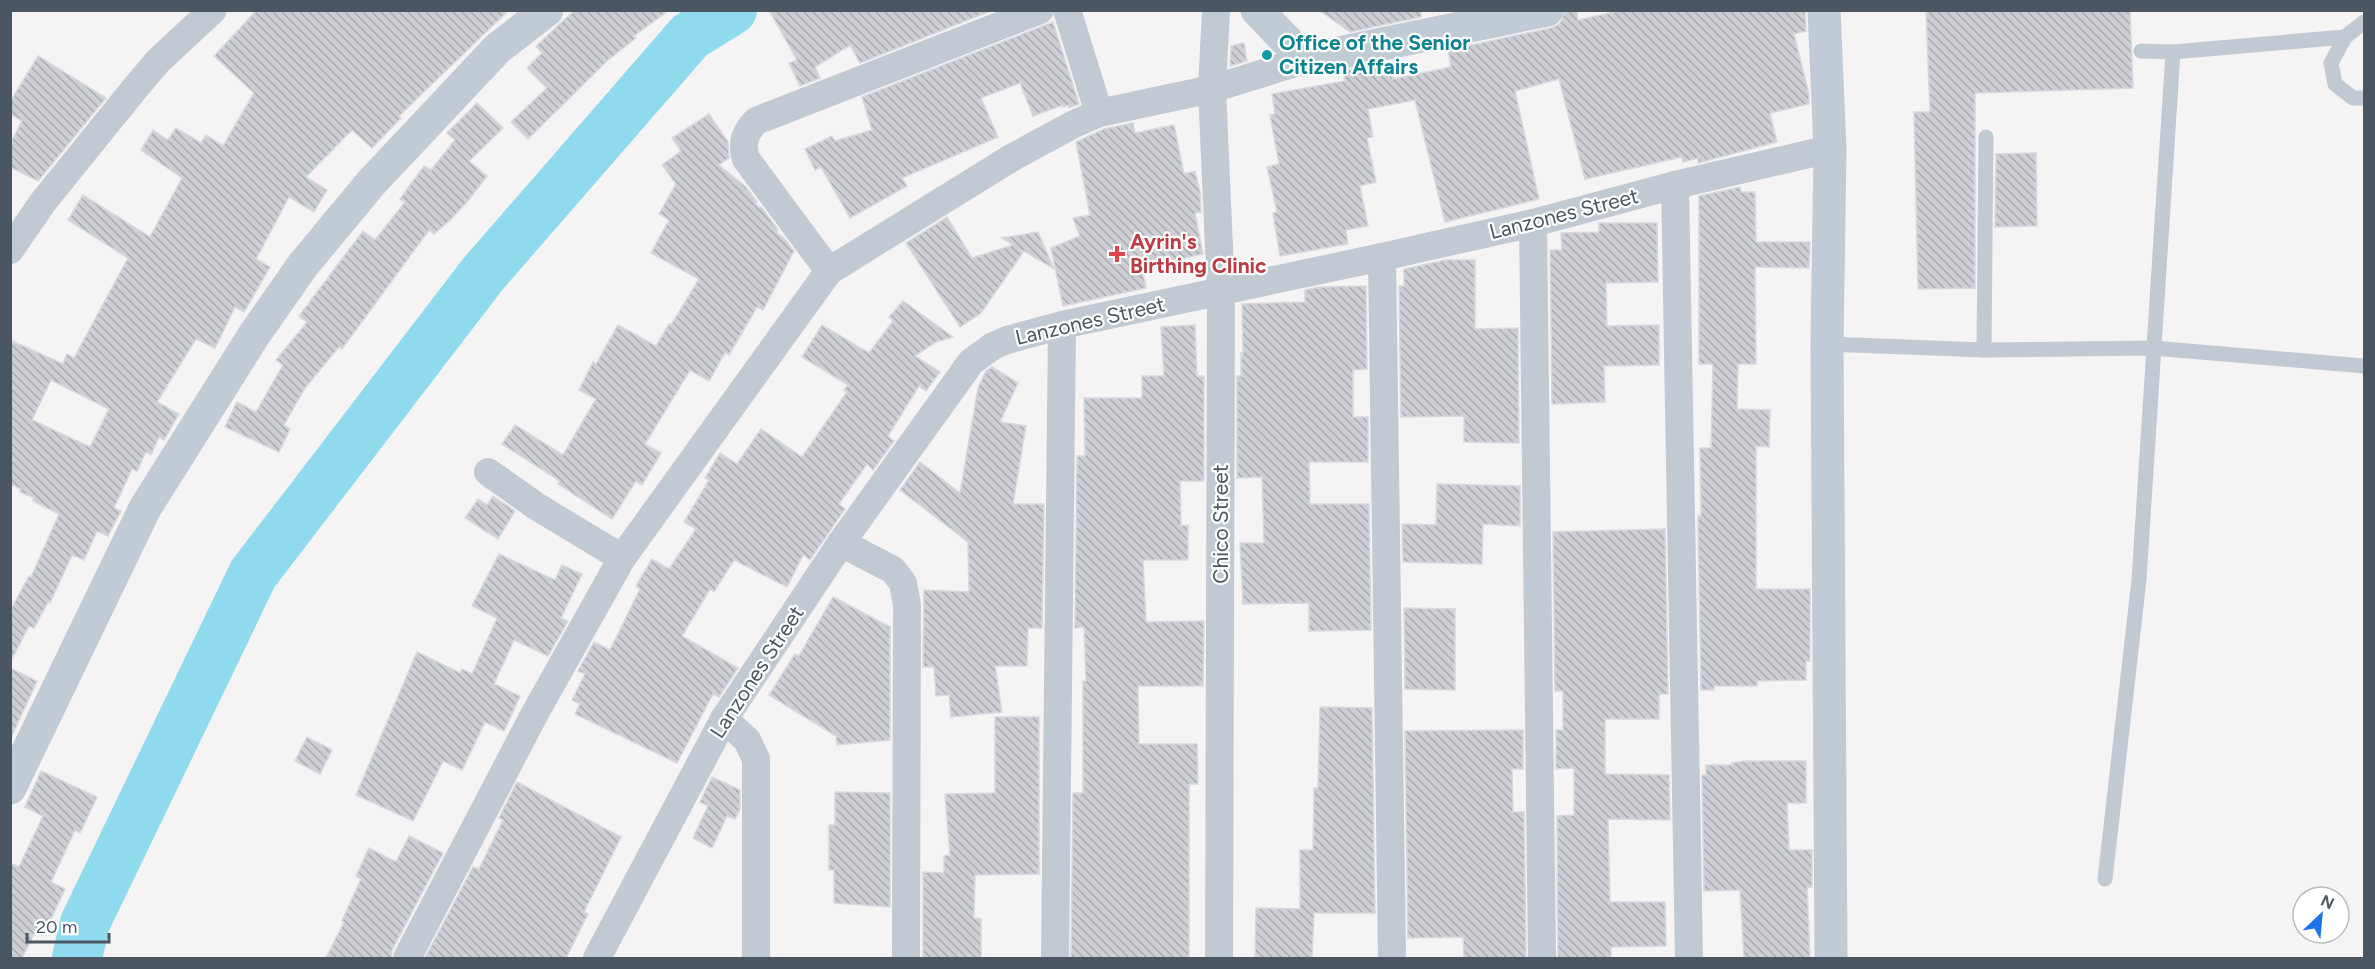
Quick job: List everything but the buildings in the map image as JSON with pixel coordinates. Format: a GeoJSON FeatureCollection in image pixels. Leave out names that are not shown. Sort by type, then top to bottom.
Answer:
{"type":"FeatureCollection","features":[{"type":"Feature","properties":{"kind":"street"},"geometry":{"type":"LineString","coordinates":[[10,250],[43,202],[136,87],[159,61],[213,10]]}},
{"type":"Feature","properties":{"kind":"street"},"geometry":{"type":"LineString","coordinates":[[10,788],[145,508],[254,335],[303,265],[371,183],[497,49],[547,10]]}},
{"type":"Feature","properties":{"kind":"street"},"geometry":{"type":"LineString","coordinates":[[829,272],[746,159],[743,148],[746,131],[756,121],[1040,10]]}},
{"type":"Feature","properties":{"kind":"street"},"geometry":{"type":"LineString","coordinates":[[1067,10],[1099,113]]}},
{"type":"Feature","properties":{"kind":"street","name":"Chico Street"},"geometry":{"type":"LineString","coordinates":[[1216,10],[1212,89],[1221,293],[1219,958]]}},
{"type":"Feature","properties":{"kind":"street"},"geometry":{"type":"LineString","coordinates":[[1257,10],[1305,60]]}},
{"type":"Feature","properties":{"kind":"street"},"geometry":{"type":"LineString","coordinates":[[407,958],[534,715],[622,558],[829,272],[1013,157],[1049,136],[1099,113],[1212,89],[1305,60],[1547,10]]}},
{"type":"Feature","properties":{"kind":"street"},"geometry":{"type":"LineString","coordinates":[[1824,10],[1830,149],[1827,344],[1831,958]]}},
{"type":"Feature","properties":{"kind":"street","name":"Lanzones Street"},"geometry":{"type":"LineString","coordinates":[[597,958],[724,719],[841,543],[971,362],[993,346],[1007,339],[1062,325],[1221,293],[1533,223],[1675,185],[1830,149]]}},
{"type":"Feature","properties":{"kind":"street"},"geometry":{"type":"LineString","coordinates":[[1675,185],[1689,958]]}},
{"type":"Feature","properties":{"kind":"street"},"geometry":{"type":"LineString","coordinates":[[1533,223],[1542,958]]}},
{"type":"Feature","properties":{"kind":"street"},"geometry":{"type":"LineString","coordinates":[[1382,257],[1392,958]]}},
{"type":"Feature","properties":{"kind":"street"},"geometry":{"type":"LineString","coordinates":[[1055,958],[1062,325]]}},
{"type":"Feature","properties":{"kind":"street"},"geometry":{"type":"LineString","coordinates":[[488,472],[536,506],[622,558]]}},
{"type":"Feature","properties":{"kind":"street"},"geometry":{"type":"LineString","coordinates":[[841,543],[892,570],[903,583],[907,605],[906,958]]}},
{"type":"Feature","properties":{"kind":"street"},"geometry":{"type":"LineString","coordinates":[[724,719],[747,740],[756,759],[756,958]]}},
{"type":"Feature","properties":{"kind":"lane"},"geometry":{"type":"LineString","coordinates":[[2364,22],[2345,37],[2331,63],[2335,84],[2353,98],[2364,98]]}},
{"type":"Feature","properties":{"kind":"lane"},"geometry":{"type":"LineString","coordinates":[[2141,51],[2173,52],[2345,37]]}},
{"type":"Feature","properties":{"kind":"lane"},"geometry":{"type":"LineString","coordinates":[[2105,879],[2139,580],[2173,52]]}},
{"type":"Feature","properties":{"kind":"lane"},"geometry":{"type":"LineString","coordinates":[[1984,350],[1986,137]]}},
{"type":"Feature","properties":{"kind":"lane"},"geometry":{"type":"LineString","coordinates":[[1827,344],[1984,350],[2153,348],[2364,366]]}},
{"type":"Feature","properties":{"kind":"waterway"},"geometry":{"type":"LineString","coordinates":[[77,958],[85,923],[253,574],[483,274],[690,36],[732,10]]}},
{"type":"Feature","properties":{"kind":"place","name":"Office of the Senior Citizen Affairs"},"geometry":{"type":"Point","coordinates":[1267,55]}},
{"type":"Feature","properties":{"kind":"place","name":"Ayrin's Birthing Clinic"},"geometry":{"type":"Point","coordinates":[1117,254]}}]}
